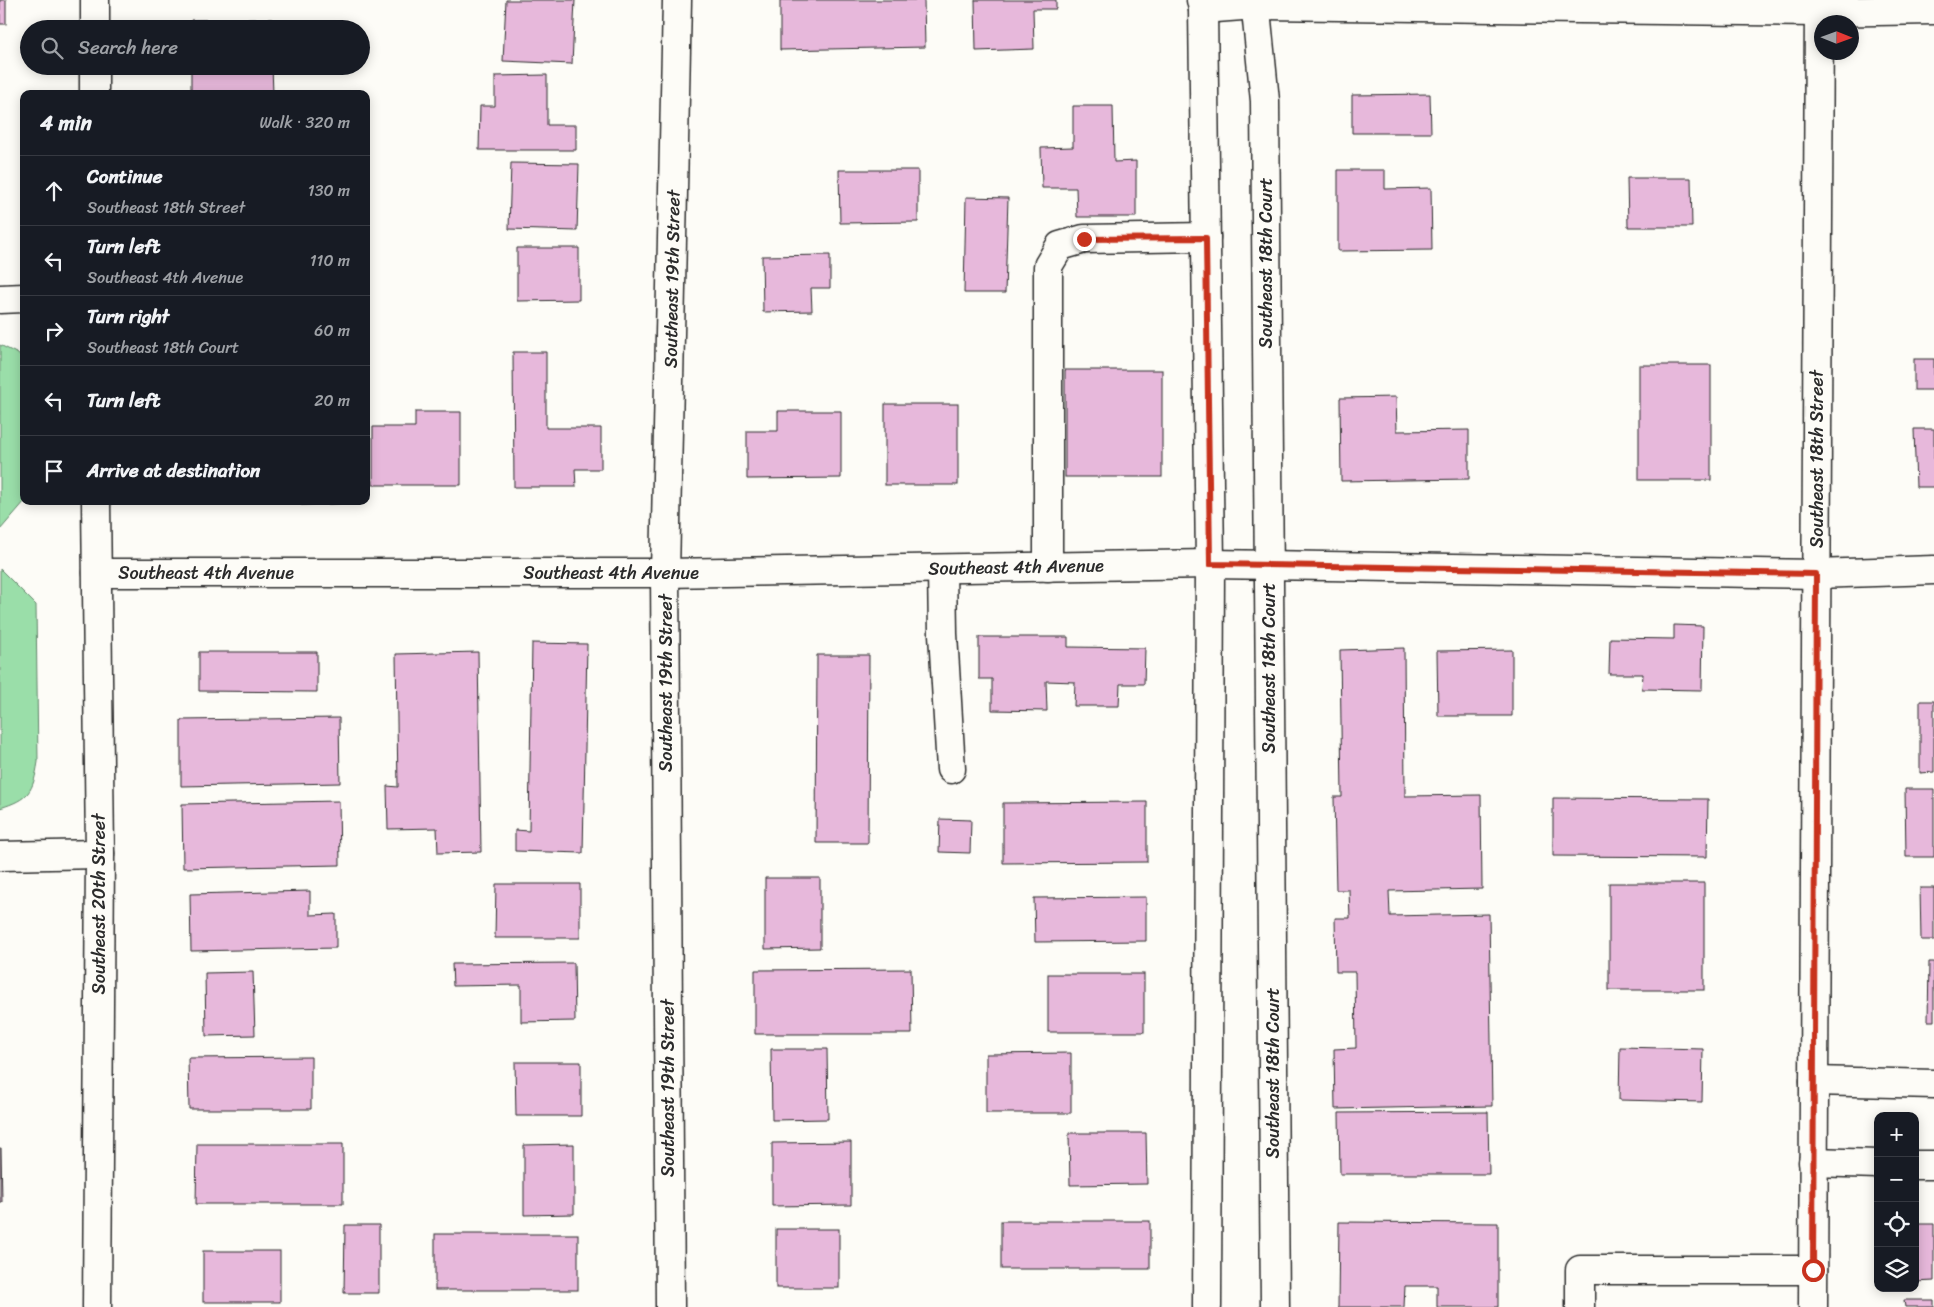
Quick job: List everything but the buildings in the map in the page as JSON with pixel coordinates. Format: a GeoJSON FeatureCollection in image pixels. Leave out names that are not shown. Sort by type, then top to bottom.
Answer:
{"type":"FeatureCollection","features":[{"type":"Feature","properties":{"kind":"street"},"geometry":{"type":"LineString","coordinates":[[95,0],[95,20]]}},
{"type":"Feature","properties":{"kind":"street","name":"Southeast 19th Street"},"geometry":{"type":"LineString","coordinates":[[670,1307],[665,573],[677,0]]}},
{"type":"Feature","properties":{"kind":"street"},"geometry":{"type":"LineString","coordinates":[[1207,1307],[1210,564],[1202,5],[1255,2],[1819,6],[1934,10]]}},
{"type":"Feature","properties":{"kind":"street","name":"Southeast 18th Court"},"geometry":{"type":"LineString","coordinates":[[1255,2],[1265,101],[1275,1307]]}},
{"type":"Feature","properties":{"kind":"street","name":"Southeast 18th Street"},"geometry":{"type":"LineString","coordinates":[[1813,1307],[1819,6]]}},
{"type":"Feature","properties":{"kind":"street"},"geometry":{"type":"LineString","coordinates":[[94,75],[94,90]]}},
{"type":"Feature","properties":{"kind":"street"},"geometry":{"type":"LineString","coordinates":[[1048,567],[1048,266],[1060,246],[1084,239],[1206,238]]}},
{"type":"Feature","properties":{"kind":"street"},"geometry":{"type":"LineString","coordinates":[[0,298],[20,298]]}},
{"type":"Feature","properties":{"kind":"street","name":"Southeast 20th Street"},"geometry":{"type":"LineString","coordinates":[[96,505],[100,854],[97,1307]]}},
{"type":"Feature","properties":{"kind":"street","name":"Southeast 4th Avenue"},"geometry":{"type":"LineString","coordinates":[[97,573],[665,573],[1210,564],[1816,574],[1934,570]]}},
{"type":"Feature","properties":{"kind":"street"},"geometry":{"type":"LineString","coordinates":[[942,569],[943,634],[951,769]]}},
{"type":"Feature","properties":{"kind":"street"},"geometry":{"type":"LineString","coordinates":[[0,856],[100,854]]}},
{"type":"Feature","properties":{"kind":"street"},"geometry":{"type":"LineString","coordinates":[[1814,1082],[1934,1084]]}},
{"type":"Feature","properties":{"kind":"street"},"geometry":{"type":"LineString","coordinates":[[1813,1162],[1874,1164]]}},
{"type":"Feature","properties":{"kind":"street"},"geometry":{"type":"LineString","coordinates":[[1919,1165],[1934,1165]]}},
{"type":"Feature","properties":{"kind":"street"},"geometry":{"type":"LineString","coordinates":[[1580,1307],[1580,1270],[1813,1270]]}},
{"type":"Feature","properties":{"kind":"green space"},"geometry":{"type":"Polygon","coordinates":[[[0,345],[20,356],[20,505],[22,505],[0,530],[0,345]]]}},
{"type":"Feature","properties":{"kind":"green space"},"geometry":{"type":"Polygon","coordinates":[[[0,569],[36,605],[38,762],[34,781],[28,793],[10,805],[0,808],[0,569]]]}},
{"type":"Feature","properties":{"kind":"route"},"geometry":{"type":"LineString","coordinates":[[1084,239],[1206,238],[1210,564],[1816,574],[1813,1270]]}}]}
